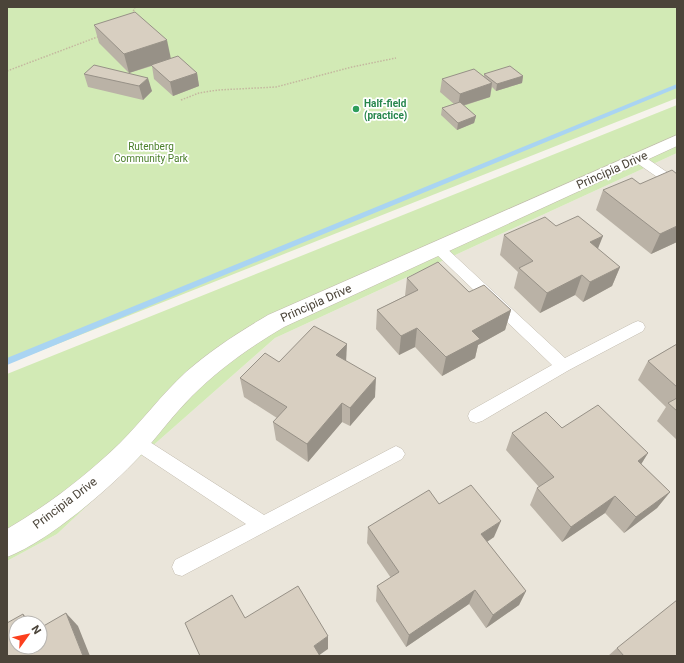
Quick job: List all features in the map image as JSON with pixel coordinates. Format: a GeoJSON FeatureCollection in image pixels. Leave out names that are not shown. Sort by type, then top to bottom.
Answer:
{"type":"FeatureCollection","features":[{"type":"Feature","properties":{"kind":"street","name":"Principia Drive"},"geometry":{"type":"LineString","coordinates":[[7,544],[21,536],[90,486],[124,455],[171,402],[197,376],[223,354],[250,336],[276,321],[677,140]]}},
{"type":"Feature","properties":{"kind":"lane"},"geometry":{"type":"LineString","coordinates":[[638,158],[677,186]]}},
{"type":"Feature","properties":{"kind":"lane"},"geometry":{"type":"LineString","coordinates":[[438,248],[563,366]]}},
{"type":"Feature","properties":{"kind":"lane"},"geometry":{"type":"LineString","coordinates":[[476,416],[563,366],[638,327]]}},
{"type":"Feature","properties":{"kind":"lane"},"geometry":{"type":"LineString","coordinates":[[136,442],[263,524]]}},
{"type":"Feature","properties":{"kind":"lane"},"geometry":{"type":"LineString","coordinates":[[182,567],[396,454]]}},
{"type":"Feature","properties":{"kind":"path"},"geometry":{"type":"LineString","coordinates":[[135,7],[133,12],[138,19]]}},
{"type":"Feature","properties":{"kind":"path"},"geometry":{"type":"LineString","coordinates":[[7,71],[101,36]]}},
{"type":"Feature","properties":{"kind":"path"},"geometry":{"type":"LineString","coordinates":[[181,100],[199,93],[218,90],[276,87],[352,67],[396,58]]}},
{"type":"Feature","properties":{"kind":"shaded area"},"geometry":{"type":"Polygon","coordinates":[[[677,153],[677,656],[7,656],[7,561],[57,534],[132,464],[275,338],[677,153]]]}},
{"type":"Feature","properties":{"kind":"green space","name":"Rutenberg Community Park"},"geometry":{"type":"Polygon","coordinates":[[[7,7],[677,7],[677,98],[7,364],[7,7]]]}},
{"type":"Feature","properties":{"kind":"green space"},"geometry":{"type":"Polygon","coordinates":[[[677,105],[677,153],[275,338],[132,464],[57,534],[7,561],[7,374],[677,105]]]}},
{"type":"Feature","properties":{"kind":"building"},"geometry":{"type":"Polygon","coordinates":[[[135,12],[167,40],[124,54],[94,25],[135,12]]]}},
{"type":"Feature","properties":{"kind":"building"},"geometry":{"type":"Polygon","coordinates":[[[178,56],[197,73],[170,82],[151,65],[178,56]]]}},
{"type":"Feature","properties":{"kind":"building"},"geometry":{"type":"Polygon","coordinates":[[[94,65],[148,78],[139,86],[84,74],[94,65]]]}},
{"type":"Feature","properties":{"kind":"building"},"geometry":{"type":"Polygon","coordinates":[[[510,66],[523,76],[497,84],[484,74],[510,66]]]}},
{"type":"Feature","properties":{"kind":"building"},"geometry":{"type":"Polygon","coordinates":[[[474,69],[492,83],[460,94],[442,79],[474,69]]]}},
{"type":"Feature","properties":{"kind":"building"},"geometry":{"type":"Polygon","coordinates":[[[460,102],[476,116],[458,123],[442,108],[460,102]]]}},
{"type":"Feature","properties":{"kind":"building"},"geometry":{"type":"Polygon","coordinates":[[[672,170],[677,174],[677,226],[660,234],[603,190],[632,178],[640,184],[672,170]]]}},
{"type":"Feature","properties":{"kind":"building"},"geometry":{"type":"Polygon","coordinates":[[[578,216],[603,236],[590,242],[620,267],[590,282],[582,275],[547,293],[519,268],[533,261],[504,235],[545,217],[556,226],[578,216]]]}},
{"type":"Feature","properties":{"kind":"building"},"geometry":{"type":"Polygon","coordinates":[[[438,262],[469,292],[484,285],[511,310],[472,331],[480,339],[446,357],[417,328],[401,336],[377,310],[418,290],[407,278],[438,262]]]}},
{"type":"Feature","properties":{"kind":"building"},"geometry":{"type":"Polygon","coordinates":[[[314,326],[347,344],[336,355],[376,378],[350,408],[342,403],[307,444],[273,422],[287,407],[240,378],[265,353],[279,362],[314,326]]]}},
{"type":"Feature","properties":{"kind":"building"},"geometry":{"type":"Polygon","coordinates":[[[677,344],[677,387],[648,361],[677,344]]]}},
{"type":"Feature","properties":{"kind":"building"},"geometry":{"type":"Polygon","coordinates":[[[677,398],[677,411],[668,403],[677,398]]]}},
{"type":"Feature","properties":{"kind":"building"},"geometry":{"type":"Polygon","coordinates":[[[598,405],[648,453],[638,461],[670,492],[636,517],[615,496],[571,527],[537,488],[554,477],[512,433],[546,412],[562,428],[598,405]]]}},
{"type":"Feature","properties":{"kind":"building"},"geometry":{"type":"Polygon","coordinates":[[[471,485],[501,521],[481,534],[526,591],[493,615],[475,590],[409,635],[377,586],[399,572],[368,527],[429,490],[439,504],[471,485]]]}},
{"type":"Feature","properties":{"kind":"building"},"geometry":{"type":"Polygon","coordinates":[[[298,586],[328,636],[314,646],[320,656],[200,656],[185,623],[232,595],[245,618],[298,586]]]}},
{"type":"Feature","properties":{"kind":"building"},"geometry":{"type":"Polygon","coordinates":[[[677,600],[677,656],[624,656],[617,648],[677,600]]]}},
{"type":"Feature","properties":{"kind":"building"},"geometry":{"type":"Polygon","coordinates":[[[66,613],[83,656],[7,656],[7,623],[8,655],[48,655],[48,623],[66,613]]]}},
{"type":"Feature","properties":{"kind":"waterway"},"geometry":{"type":"LineString","coordinates":[[7,362],[677,86]]}},
{"type":"Feature","properties":{"kind":"place","name":"Half-field (practice)"},"geometry":{"type":"Point","coordinates":[356,109]}}]}
